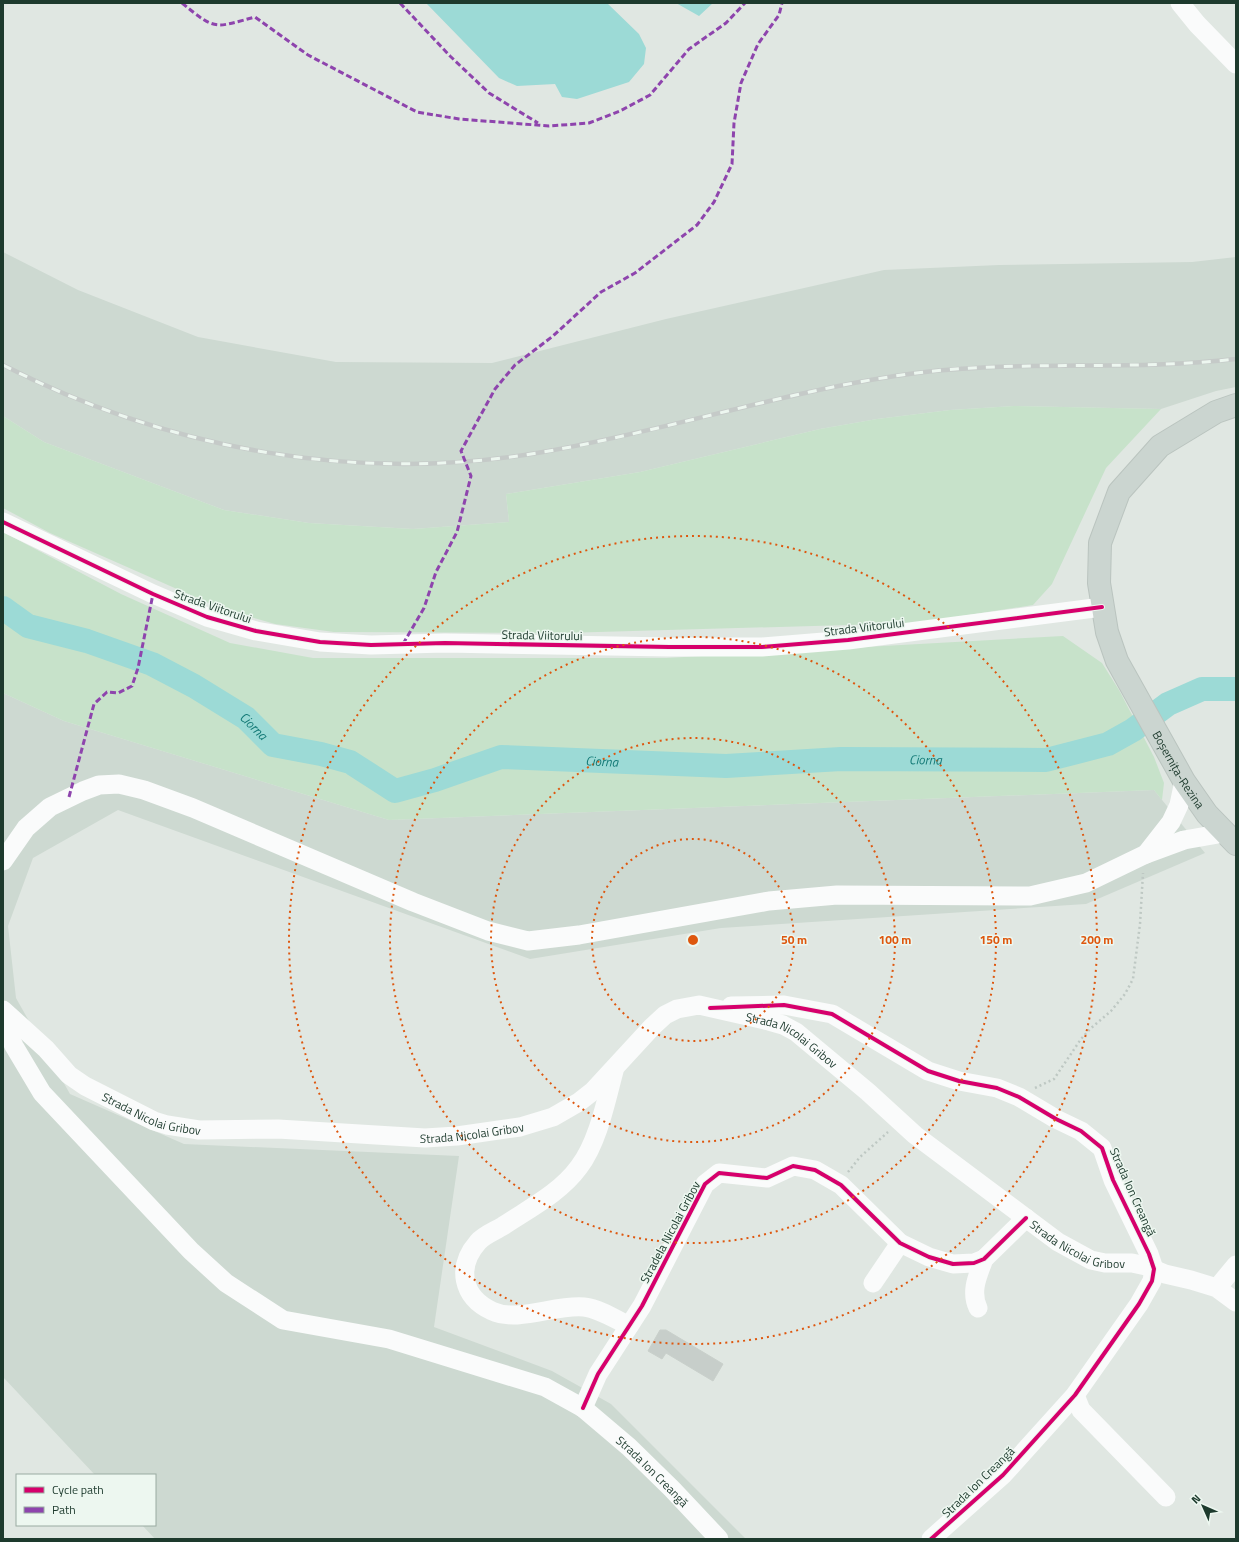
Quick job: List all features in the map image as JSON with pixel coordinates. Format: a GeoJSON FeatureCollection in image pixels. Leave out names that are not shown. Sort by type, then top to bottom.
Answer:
{"type":"FeatureCollection","features":[{"type":"Feature","properties":{"kind":"main road","name":"Boșernița-Rezina"},"geometry":{"type":"LineString","coordinates":[[1230,838],[1206,814],[1184,781],[1117,661],[1107,632],[1099,583],[1100,543],[1119,492],[1160,446],[1216,412],[1236,405]]}},
{"type":"Feature","properties":{"kind":"street"},"geometry":{"type":"LineString","coordinates":[[1180,3],[1197,24],[1236,64]]}},
{"type":"Feature","properties":{"kind":"street","name":"Strada Viitorului"},"geometry":{"type":"LineString","coordinates":[[3,522],[157,596],[207,617],[256,631],[320,642],[371,645],[445,643],[762,647],[848,640],[1102,607]]}},
{"type":"Feature","properties":{"kind":"street"},"geometry":{"type":"LineString","coordinates":[[1146,854],[1172,822],[1179,805],[1184,781]]}},
{"type":"Feature","properties":{"kind":"street"},"geometry":{"type":"LineString","coordinates":[[3,861],[26,828],[50,807],[99,785],[119,784],[144,790],[193,808],[433,910],[488,931],[528,941],[580,935],[769,902],[837,894],[1030,896],[1086,883],[1146,854],[1184,840],[1230,838]]}},
{"type":"Feature","properties":{"kind":"street","name":"Strada Ion Creangă"},"geometry":{"type":"LineString","coordinates":[[710,1008],[784,1004],[832,1014],[928,1071],[948,1078],[997,1088],[1082,1131],[1102,1148],[1113,1180],[1142,1236],[1154,1269],[1152,1281],[1139,1304],[1074,1395],[1003,1475],[931,1539]]}},
{"type":"Feature","properties":{"kind":"street","name":"Strada Nicolai Gribov"},"geometry":{"type":"LineString","coordinates":[[3,1010],[46,1049],[69,1075],[85,1086],[154,1121],[167,1125],[199,1130],[278,1129],[425,1138],[457,1136],[520,1127],[553,1117],[579,1102],[593,1091],[652,1027],[666,1015],[687,1007],[699,1006],[710,1008],[783,1025],[796,1032],[868,1092],[899,1122],[1058,1242],[1091,1260],[1105,1263],[1132,1263],[1154,1269],[1165,1274],[1217,1288],[1236,1302]]}},
{"type":"Feature","properties":{"kind":"street","name":"Strada Ion Creangă"},"geometry":{"type":"LineString","coordinates":[[3,1022],[14,1046],[42,1092],[191,1251],[226,1282],[284,1320],[389,1339],[545,1387],[583,1408],[640,1458],[672,1489],[718,1539]]}},
{"type":"Feature","properties":{"kind":"street"},"geometry":{"type":"LineString","coordinates":[[614,1069],[602,1115],[591,1144],[580,1166],[568,1180],[551,1194],[478,1241],[468,1256],[463,1279],[468,1291],[476,1302],[493,1312],[513,1315],[585,1307],[600,1312],[629,1326]]}},
{"type":"Feature","properties":{"kind":"street","name":"Stradela Nicolai Gribov"},"geometry":{"type":"LineString","coordinates":[[583,1408],[598,1374],[642,1306],[705,1184],[711,1177],[719,1173],[767,1178],[793,1166],[815,1170],[841,1185],[900,1243],[928,1257],[953,1264],[974,1263],[984,1259]]}},
{"type":"Feature","properties":{"kind":"street"},"geometry":{"type":"LineString","coordinates":[[978,1308],[974,1292],[978,1274],[984,1259],[1026,1218]]}},
{"type":"Feature","properties":{"kind":"street"},"geometry":{"type":"LineString","coordinates":[[874,1283],[900,1243]]}},
{"type":"Feature","properties":{"kind":"street"},"geometry":{"type":"LineString","coordinates":[[1217,1288],[1236,1265]]}},
{"type":"Feature","properties":{"kind":"street"},"geometry":{"type":"LineString","coordinates":[[1074,1395],[1081,1410],[1166,1497]]}},
{"type":"Feature","properties":{"kind":"path"},"geometry":{"type":"LineString","coordinates":[[1025,1101],[1030,1090],[1054,1079],[1081,1039],[1111,1011],[1126,994],[1133,979],[1146,854]]}},
{"type":"Feature","properties":{"kind":"path"},"geometry":{"type":"LineString","coordinates":[[841,1185],[860,1157],[899,1122]]}},
{"type":"Feature","properties":{"kind":"shaded area"},"geometry":{"type":"Polygon","coordinates":[[[3,252],[78,290],[198,337],[336,362],[492,363],[666,319],[884,270],[999,265],[1192,262],[1236,257],[1236,387],[1216,391],[1161,409],[1014,406],[950,410],[877,419],[820,429],[640,472],[506,494],[509,522],[413,529],[309,523],[224,510],[44,442],[3,416],[3,252]]]}},
{"type":"Feature","properties":{"kind":"shaded area"},"geometry":{"type":"Polygon","coordinates":[[[3,693],[64,721],[389,820],[1154,790],[1205,853],[1086,904],[721,928],[530,959],[118,810],[33,858],[8,926],[16,998],[70,1094],[184,1144],[459,1156],[434,1327],[552,1371],[611,1404],[746,1539],[155,1539],[143,1526],[156,1526],[156,1474],[94,1474],[3,1377],[3,693]]]}},
{"type":"Feature","properties":{"kind":"green space"},"geometry":{"type":"Polygon","coordinates":[[[1014,406],[1161,409],[1106,468],[1052,584],[1033,605],[917,623],[563,633],[334,632],[275,624],[220,608],[50,533],[3,508],[3,416],[44,442],[224,510],[309,523],[413,529],[509,522],[506,494],[640,472],[820,429],[877,419],[950,410],[1014,406]]]}},
{"type":"Feature","properties":{"kind":"green space"},"geometry":{"type":"Polygon","coordinates":[[[3,532],[121,594],[230,643],[313,658],[666,658],[1063,636],[1102,663],[1119,690],[1154,757],[1164,783],[1162,800],[1154,790],[389,820],[64,721],[3,693],[3,532]]]}},
{"type":"Feature","properties":{"kind":"water"},"geometry":{"type":"Polygon","coordinates":[[[426,3],[607,3],[639,34],[646,48],[644,64],[629,82],[577,99],[562,97],[555,84],[517,86],[499,78],[426,3]]]}},
{"type":"Feature","properties":{"kind":"water"},"geometry":{"type":"Polygon","coordinates":[[[676,3],[713,3],[699,16],[676,3]]]}},
{"type":"Feature","properties":{"kind":"building"},"geometry":{"type":"Polygon","coordinates":[[[660,1330],[666,1330],[723,1364],[713,1381],[666,1353],[662,1359],[648,1351],[660,1330]]]}},
{"type":"Feature","properties":{"kind":"waterway","name":"Ciorna"},"geometry":{"type":"LineString","coordinates":[[3,608],[28,626],[87,641],[152,664],[194,686],[246,718],[273,745],[321,754],[350,762],[395,791],[435,780],[501,757],[726,766],[841,759],[1046,760],[1108,744],[1133,730],[1168,704],[1202,689],[1236,689]]}},
{"type":"Feature","properties":{"kind":"railway"},"geometry":{"type":"LineString","coordinates":[[3,365],[66,394],[132,419],[198,438],[266,452],[335,461],[404,464],[474,461],[543,452],[587,444],[806,393],[895,376],[980,368],[1023,366],[1151,365],[1236,359]]}},
{"type":"Feature","properties":{"kind":"marked path"},"geometry":{"type":"LineString","coordinates":[[182,3],[202,19],[216,25],[223,25],[255,17],[308,55],[417,112],[459,119],[549,126],[589,123],[620,111],[650,95],[689,49],[726,23],[745,3]]}},
{"type":"Feature","properties":{"kind":"marked path"},"geometry":{"type":"LineString","coordinates":[[400,3],[450,56],[489,93],[538,123]]}},
{"type":"Feature","properties":{"kind":"marked path"},"geometry":{"type":"LineString","coordinates":[[403,644],[424,608],[436,572],[457,532],[471,476],[461,451],[495,389],[515,365],[553,336],[601,292],[635,273],[697,225],[714,202],[732,164],[734,123],[741,83],[758,44],[779,15],[782,3]]}},
{"type":"Feature","properties":{"kind":"marked path"},"geometry":{"type":"LineString","coordinates":[[69,797],[94,704],[107,692],[118,693],[132,686],[138,668],[153,594]]}},
{"type":"Feature","properties":{"kind":"cycle path"},"geometry":{"type":"LineString","coordinates":[[3,522],[153,594],[207,617],[256,631],[320,642],[371,645],[445,643],[762,647],[848,640],[1102,607]]}},
{"type":"Feature","properties":{"kind":"cycle path"},"geometry":{"type":"LineString","coordinates":[[710,1008],[784,1005],[832,1014],[928,1071],[959,1081],[997,1088],[1019,1097],[1056,1119],[1081,1131],[1102,1148],[1113,1180],[1149,1254],[1154,1269],[1152,1281],[1139,1304],[1075,1395],[1003,1475],[931,1539]]}},
{"type":"Feature","properties":{"kind":"cycle path"},"geometry":{"type":"LineString","coordinates":[[583,1408],[598,1374],[642,1306],[705,1184],[719,1173],[767,1178],[793,1166],[815,1170],[841,1185],[900,1243],[929,1257],[953,1264],[974,1263],[984,1259],[1026,1218]]}}]}
